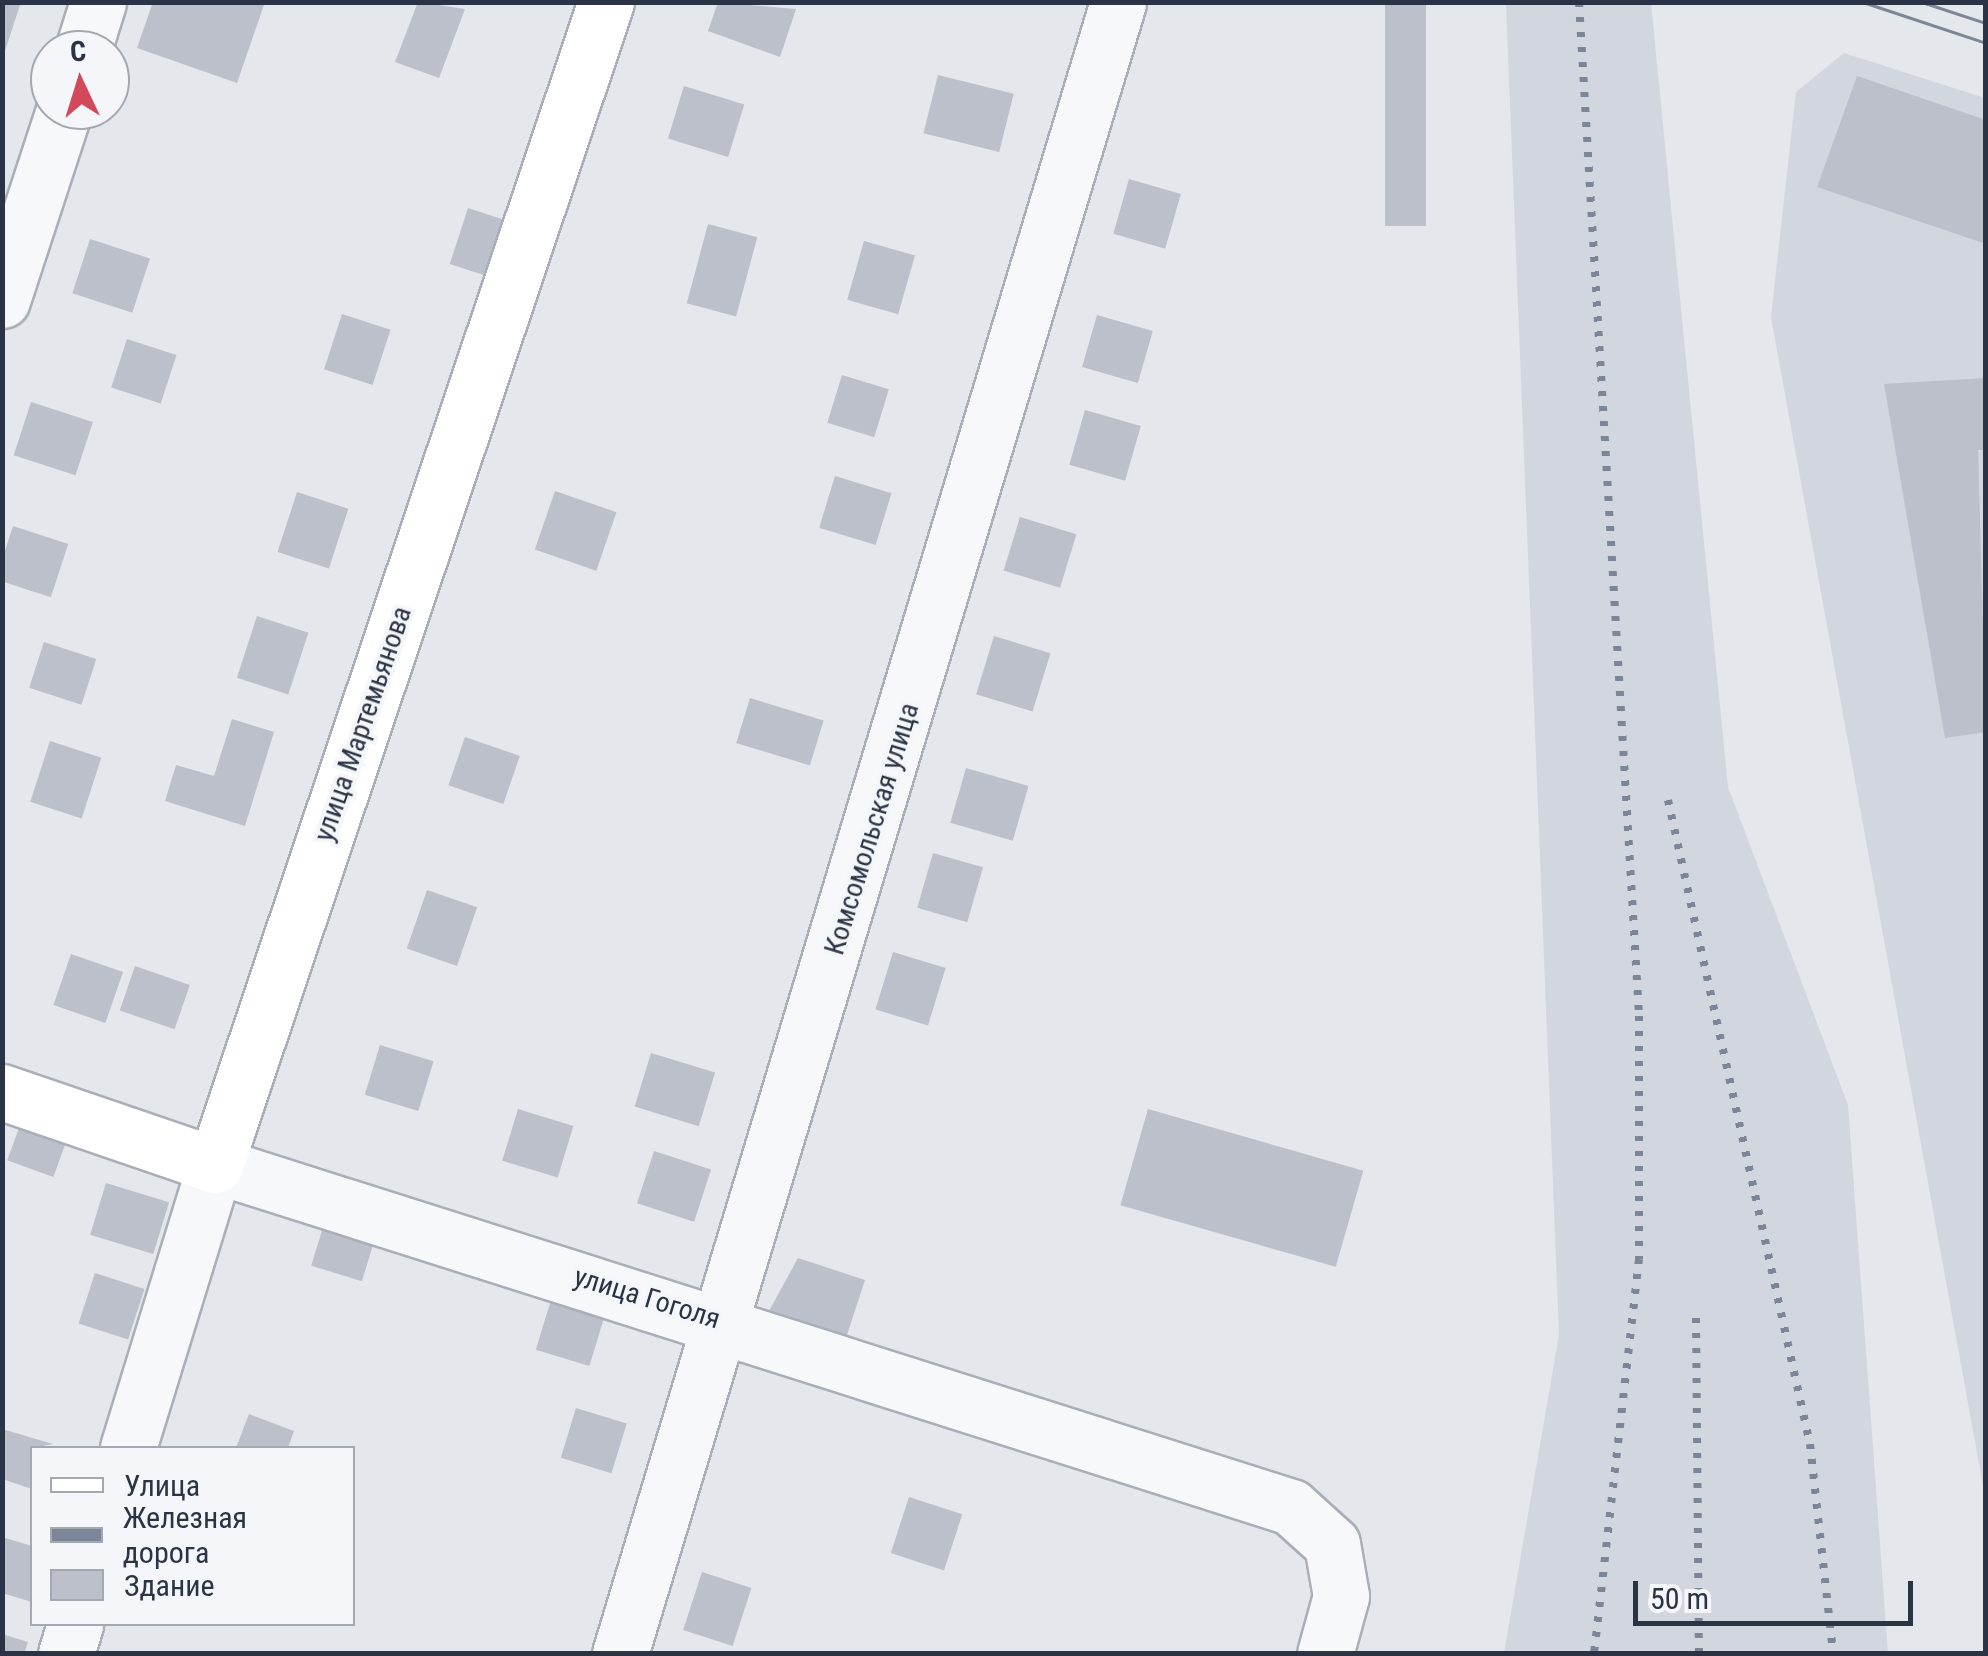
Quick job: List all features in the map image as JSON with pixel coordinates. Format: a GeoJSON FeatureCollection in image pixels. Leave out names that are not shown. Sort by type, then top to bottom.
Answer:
{"type":"FeatureCollection","features":[{"type":"Feature","properties":{"kind":"main road","name":"улица Мартемьянова"},"geometry":{"type":"LineString","coordinates":[[214,1164],[606,2]]}},
{"type":"Feature","properties":{"kind":"main road","name":"улица Гоголя"},"geometry":{"type":"LineString","coordinates":[[2,1092],[214,1164]]}},
{"type":"Feature","properties":{"kind":"street"},"geometry":{"type":"LineString","coordinates":[[89,30],[98,2]]}},
{"type":"Feature","properties":{"kind":"street","name":"Комсомольская улица"},"geometry":{"type":"LineString","coordinates":[[620,1654],[725,1322],[1118,2]]}},
{"type":"Feature","properties":{"kind":"street"},"geometry":{"type":"LineString","coordinates":[[2,300],[57,130]]}},
{"type":"Feature","properties":{"kind":"street","name":"улица Гоголя"},"geometry":{"type":"LineString","coordinates":[[214,1164],[725,1322],[1291,1508],[1332,1544],[1342,1596],[1325,1654]]}},
{"type":"Feature","properties":{"kind":"street","name":"улица Мартемьянова"},"geometry":{"type":"LineString","coordinates":[[129,1446],[214,1164]]}},
{"type":"Feature","properties":{"kind":"street"},"geometry":{"type":"LineString","coordinates":[[66,1654],[74,1626]]}},
{"type":"Feature","properties":{"kind":"shaded area"},"geometry":{"type":"Polygon","coordinates":[[[1506,3],[1651,3],[1728,787],[1848,1105],[1888,1653],[1504,1653],[1559,1335],[1506,3]]]}},
{"type":"Feature","properties":{"kind":"shaded area"},"geometry":{"type":"Polygon","coordinates":[[[1844,53],[1985,98],[1985,1497],[1771,317],[1796,92],[1844,53]]]}},
{"type":"Feature","properties":{"kind":"building"},"geometry":{"type":"Polygon","coordinates":[[[2,2],[21,2],[3,57],[2,57],[2,2]]]}},
{"type":"Feature","properties":{"kind":"building"},"geometry":{"type":"Polygon","coordinates":[[[153,2],[265,2],[237,83],[137,48],[153,2]]]}},
{"type":"Feature","properties":{"kind":"building"},"geometry":{"type":"Polygon","coordinates":[[[418,2],[465,9],[439,78],[395,62],[418,2]]]}},
{"type":"Feature","properties":{"kind":"building"},"geometry":{"type":"Polygon","coordinates":[[[718,2],[796,9],[780,57],[708,31],[718,2]]]}},
{"type":"Feature","properties":{"kind":"building"},"geometry":{"type":"Polygon","coordinates":[[[1385,2],[1426,2],[1426,226],[1385,226],[1385,2]]]}},
{"type":"Feature","properties":{"kind":"building"},"geometry":{"type":"Polygon","coordinates":[[[938,75],[1014,94],[999,152],[923,133],[938,75]]]}},
{"type":"Feature","properties":{"kind":"building"},"geometry":{"type":"Polygon","coordinates":[[[1857,76],[1986,120],[1986,244],[1817,187],[1857,76]]]}},
{"type":"Feature","properties":{"kind":"building"},"geometry":{"type":"Polygon","coordinates":[[[684,86],[744,104],[728,157],[668,139],[684,86]]]}},
{"type":"Feature","properties":{"kind":"building"},"geometry":{"type":"Polygon","coordinates":[[[1129,179],[1181,194],[1165,249],[1113,234],[1129,179]]]}},
{"type":"Feature","properties":{"kind":"building"},"geometry":{"type":"Polygon","coordinates":[[[468,208],[519,225],[501,281],[450,264],[468,208]]]}},
{"type":"Feature","properties":{"kind":"building"},"geometry":{"type":"Polygon","coordinates":[[[708,224],[757,237],[736,316],[687,303],[708,224]]]}},
{"type":"Feature","properties":{"kind":"building"},"geometry":{"type":"Polygon","coordinates":[[[90,239],[150,258],[132,313],[72,293],[90,239]]]}},
{"type":"Feature","properties":{"kind":"building"},"geometry":{"type":"Polygon","coordinates":[[[864,241],[915,256],[898,314],[847,300],[864,241]]]}},
{"type":"Feature","properties":{"kind":"building"},"geometry":{"type":"Polygon","coordinates":[[[342,314],[391,330],[373,385],[324,369],[342,314]]]}},
{"type":"Feature","properties":{"kind":"building"},"geometry":{"type":"Polygon","coordinates":[[[1097,315],[1153,331],[1138,383],[1082,367],[1097,315]]]}},
{"type":"Feature","properties":{"kind":"building"},"geometry":{"type":"Polygon","coordinates":[[[127,339],[176,355],[161,404],[111,388],[127,339]]]}},
{"type":"Feature","properties":{"kind":"building"},"geometry":{"type":"Polygon","coordinates":[[[842,375],[889,389],[874,437],[827,423],[842,375]]]}},
{"type":"Feature","properties":{"kind":"building"},"geometry":{"type":"Polygon","coordinates":[[[1986,378],[1986,450],[1978,450],[1986,732],[1945,738],[1884,384],[1986,378]]]}},
{"type":"Feature","properties":{"kind":"building"},"geometry":{"type":"Polygon","coordinates":[[[31,402],[93,422],[76,475],[14,455],[31,402]]]}},
{"type":"Feature","properties":{"kind":"building"},"geometry":{"type":"Polygon","coordinates":[[[1085,410],[1141,426],[1125,481],[1069,465],[1085,410]]]}},
{"type":"Feature","properties":{"kind":"building"},"geometry":{"type":"Polygon","coordinates":[[[835,476],[891,493],[876,545],[819,528],[835,476]]]}},
{"type":"Feature","properties":{"kind":"building"},"geometry":{"type":"Polygon","coordinates":[[[555,491],[616,512],[596,571],[535,550],[555,491]]]}},
{"type":"Feature","properties":{"kind":"building"},"geometry":{"type":"Polygon","coordinates":[[[297,492],[348,509],[329,569],[278,552],[297,492]]]}},
{"type":"Feature","properties":{"kind":"building"},"geometry":{"type":"Polygon","coordinates":[[[1020,517],[1076,534],[1060,588],[1004,571],[1020,517]]]}},
{"type":"Feature","properties":{"kind":"building"},"geometry":{"type":"Polygon","coordinates":[[[13,526],[68,544],[51,597],[2,581],[2,560],[13,526]]]}},
{"type":"Feature","properties":{"kind":"building"},"geometry":{"type":"Polygon","coordinates":[[[257,616],[308,633],[288,695],[237,678],[257,616]]]}},
{"type":"Feature","properties":{"kind":"building"},"geometry":{"type":"Polygon","coordinates":[[[994,636],[1050,653],[1033,712],[976,694],[994,636]]]}},
{"type":"Feature","properties":{"kind":"building"},"geometry":{"type":"Polygon","coordinates":[[[44,642],[96,659],[81,705],[29,688],[44,642]]]}},
{"type":"Feature","properties":{"kind":"building"},"geometry":{"type":"Polygon","coordinates":[[[750,698],[824,721],[810,765],[736,743],[750,698]]]}},
{"type":"Feature","properties":{"kind":"building"},"geometry":{"type":"Polygon","coordinates":[[[232,719],[274,732],[245,826],[165,801],[176,765],[214,776],[232,719]]]}},
{"type":"Feature","properties":{"kind":"building"},"geometry":{"type":"Polygon","coordinates":[[[465,737],[520,756],[503,804],[448,785],[465,737]]]}},
{"type":"Feature","properties":{"kind":"building"},"geometry":{"type":"Polygon","coordinates":[[[50,741],[101,758],[82,819],[30,802],[50,741]]]}},
{"type":"Feature","properties":{"kind":"building"},"geometry":{"type":"Polygon","coordinates":[[[966,768],[1028,786],[1013,841],[950,823],[966,768]]]}},
{"type":"Feature","properties":{"kind":"building"},"geometry":{"type":"Polygon","coordinates":[[[933,853],[983,867],[967,922],[917,908],[933,853]]]}},
{"type":"Feature","properties":{"kind":"building"},"geometry":{"type":"Polygon","coordinates":[[[427,890],[477,907],[457,966],[407,949],[427,890]]]}},
{"type":"Feature","properties":{"kind":"building"},"geometry":{"type":"Polygon","coordinates":[[[893,952],[946,968],[928,1025],[875,1009],[893,952]]]}},
{"type":"Feature","properties":{"kind":"building"},"geometry":{"type":"Polygon","coordinates":[[[71,954],[123,972],[105,1023],[53,1005],[71,954]]]}},
{"type":"Feature","properties":{"kind":"building"},"geometry":{"type":"Polygon","coordinates":[[[135,966],[190,985],[175,1029],[120,1010],[135,966]]]}},
{"type":"Feature","properties":{"kind":"building"},"geometry":{"type":"Polygon","coordinates":[[[380,1045],[434,1061],[418,1111],[365,1095],[380,1045]]]}},
{"type":"Feature","properties":{"kind":"building"},"geometry":{"type":"Polygon","coordinates":[[[651,1053],[715,1073],[699,1126],[635,1107],[651,1053]]]}},
{"type":"Feature","properties":{"kind":"building"},"geometry":{"type":"Polygon","coordinates":[[[518,1109],[573,1126],[558,1178],[502,1161],[518,1109]]]}},
{"type":"Feature","properties":{"kind":"building"},"geometry":{"type":"Polygon","coordinates":[[[1148,1109],[1363,1171],[1336,1267],[1120,1205],[1148,1109]]]}},
{"type":"Feature","properties":{"kind":"building"},"geometry":{"type":"Polygon","coordinates":[[[23,1117],[69,1134],[53,1177],[7,1160],[23,1117]]]}},
{"type":"Feature","properties":{"kind":"building"},"geometry":{"type":"Polygon","coordinates":[[[654,1151],[711,1170],[694,1222],[637,1203],[654,1151]]]}},
{"type":"Feature","properties":{"kind":"building"},"geometry":{"type":"Polygon","coordinates":[[[106,1183],[169,1202],[153,1254],[90,1235],[106,1183]]]}},
{"type":"Feature","properties":{"kind":"building"},"geometry":{"type":"Polygon","coordinates":[[[327,1214],[378,1229],[362,1281],[311,1266],[327,1214]]]}},
{"type":"Feature","properties":{"kind":"building"},"geometry":{"type":"Polygon","coordinates":[[[798,1258],[865,1280],[846,1338],[768,1313],[798,1258]]]}},
{"type":"Feature","properties":{"kind":"building"},"geometry":{"type":"Polygon","coordinates":[[[95,1273],[144,1289],[128,1339],[79,1323],[95,1273]]]}},
{"type":"Feature","properties":{"kind":"building"},"geometry":{"type":"Polygon","coordinates":[[[551,1300],[605,1316],[589,1366],[536,1350],[551,1300]]]}},
{"type":"Feature","properties":{"kind":"building"},"geometry":{"type":"Polygon","coordinates":[[[576,1408],[627,1423],[611,1473],[561,1458],[576,1408]]]}},
{"type":"Feature","properties":{"kind":"building"},"geometry":{"type":"Polygon","coordinates":[[[249,1414],[294,1431],[289,1446],[237,1446],[249,1414]]]}},
{"type":"Feature","properties":{"kind":"building"},"geometry":{"type":"Polygon","coordinates":[[[2,1429],[53,1444],[30,1446],[30,1488],[2,1479],[2,1429]]]}},
{"type":"Feature","properties":{"kind":"building"},"geometry":{"type":"Polygon","coordinates":[[[909,1497],[962,1514],[944,1570],[891,1553],[909,1497]]]}},
{"type":"Feature","properties":{"kind":"building"},"geometry":{"type":"Polygon","coordinates":[[[2,1537],[30,1545],[30,1601],[2,1593],[2,1537]]]}},
{"type":"Feature","properties":{"kind":"building"},"geometry":{"type":"Polygon","coordinates":[[[702,1572],[751,1588],[733,1646],[683,1630],[702,1572]]]}},
{"type":"Feature","properties":{"kind":"building"},"geometry":{"type":"Polygon","coordinates":[[[2,1634],[28,1642],[24,1654],[2,1654],[2,1634]]]}},
{"type":"Feature","properties":{"kind":"tram line"},"geometry":{"type":"LineString","coordinates":[[1863,2],[1986,43]]}},
{"type":"Feature","properties":{"kind":"tram line"},"geometry":{"type":"LineString","coordinates":[[1922,2],[1986,23]]}},
{"type":"Feature","properties":{"kind":"railway"},"geometry":{"type":"LineString","coordinates":[[1579,2],[1639,1016],[1639,1259],[1594,1654]]}},
{"type":"Feature","properties":{"kind":"railway"},"geometry":{"type":"LineString","coordinates":[[1668,800],[1810,1444],[1833,1654]]}},
{"type":"Feature","properties":{"kind":"railway"},"geometry":{"type":"LineString","coordinates":[[1696,1318],[1699,1654]]}}]}
